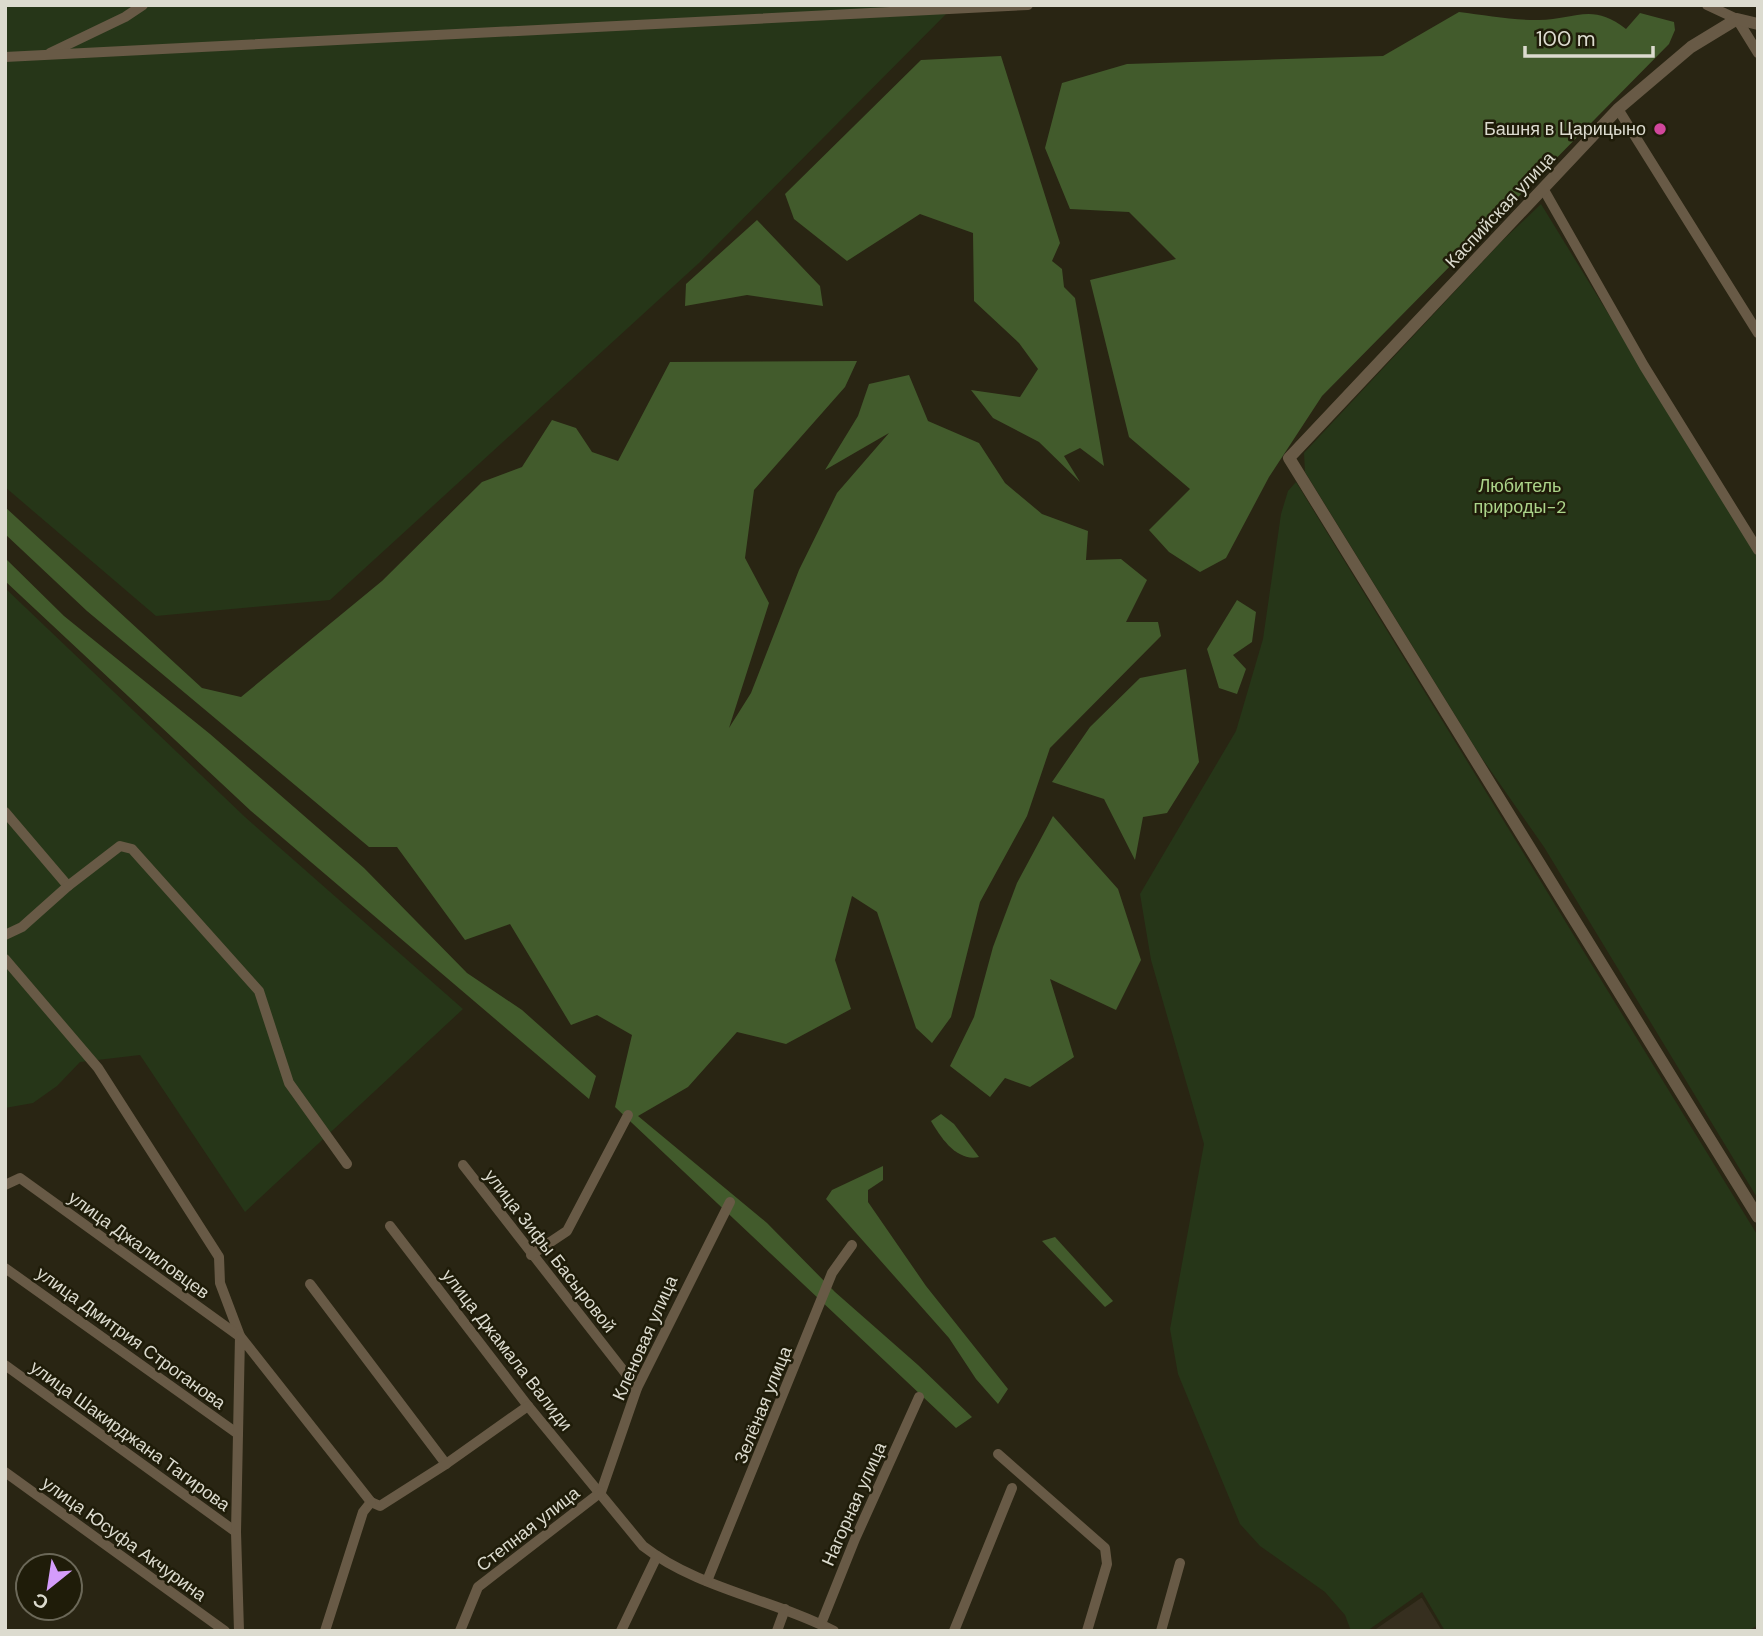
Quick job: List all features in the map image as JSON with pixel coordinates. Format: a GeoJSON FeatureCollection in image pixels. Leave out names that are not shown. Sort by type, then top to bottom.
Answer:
{"type":"FeatureCollection","features":[{"type":"Feature","properties":{"kind":"street"},"geometry":{"type":"LineString","coordinates":[[45,55],[125,17],[143,5]]}},
{"type":"Feature","properties":{"kind":"street"},"geometry":{"type":"LineString","coordinates":[[5,57],[1028,5]]}},
{"type":"Feature","properties":{"kind":"street"},"geometry":{"type":"LineString","coordinates":[[1707,5],[1737,19],[1758,24]]}},
{"type":"Feature","properties":{"kind":"street"},"geometry":{"type":"LineString","coordinates":[[1737,19],[1758,53]]}},
{"type":"Feature","properties":{"kind":"street","name":"Каспийская улица"},"geometry":{"type":"LineString","coordinates":[[1737,19],[1691,47],[1618,109],[1289,458],[1758,1217]]}},
{"type":"Feature","properties":{"kind":"street"},"geometry":{"type":"LineString","coordinates":[[1618,109],[1758,333]]}},
{"type":"Feature","properties":{"kind":"street"},"geometry":{"type":"LineString","coordinates":[[1544,190],[1644,366],[1758,550]]}},
{"type":"Feature","properties":{"kind":"street"},"geometry":{"type":"LineString","coordinates":[[5,812],[68,886]]}},
{"type":"Feature","properties":{"kind":"street"},"geometry":{"type":"LineString","coordinates":[[5,935],[22,927],[68,886],[120,846],[132,849],[259,991],[289,1083],[347,1164]]}},
{"type":"Feature","properties":{"kind":"street"},"geometry":{"type":"LineString","coordinates":[[5,959],[98,1068],[219,1257],[220,1283],[240,1336],[371,1502],[380,1506],[446,1464],[528,1406]]}},
{"type":"Feature","properties":{"kind":"street"},"geometry":{"type":"LineString","coordinates":[[531,1255],[567,1231],[628,1115]]}},
{"type":"Feature","properties":{"kind":"street","name":"улица Зифы Басыровой"},"geometry":{"type":"LineString","coordinates":[[463,1165],[638,1388]]}},
{"type":"Feature","properties":{"kind":"street","name":"улица Джалиловцев"},"geometry":{"type":"LineString","coordinates":[[5,1185],[20,1178],[240,1336]]}},
{"type":"Feature","properties":{"kind":"street","name":"Кленовая улица"},"geometry":{"type":"LineString","coordinates":[[601,1492],[638,1388],[730,1202]]}},
{"type":"Feature","properties":{"kind":"street","name":"улица Джамала Валиди"},"geometry":{"type":"LineString","coordinates":[[390,1226],[528,1406],[643,1546],[707,1581],[785,1609],[834,1631]]}},
{"type":"Feature","properties":{"kind":"street","name":"Зелёная улица"},"geometry":{"type":"LineString","coordinates":[[707,1581],[832,1273],[852,1245]]}},
{"type":"Feature","properties":{"kind":"street","name":"улица Дмитрия Строганова"},"geometry":{"type":"LineString","coordinates":[[5,1268],[238,1434]]}},
{"type":"Feature","properties":{"kind":"street"},"geometry":{"type":"LineString","coordinates":[[310,1284],[446,1464]]}},
{"type":"Feature","properties":{"kind":"street"},"geometry":{"type":"LineString","coordinates":[[239,1631],[236,1532],[240,1336]]}},
{"type":"Feature","properties":{"kind":"street","name":"улица Шакирджана Тагирова"},"geometry":{"type":"LineString","coordinates":[[5,1365],[236,1532]]}},
{"type":"Feature","properties":{"kind":"street","name":"Нагорная улица"},"geometry":{"type":"LineString","coordinates":[[821,1624],[855,1539],[919,1398]]}},
{"type":"Feature","properties":{"kind":"street"},"geometry":{"type":"LineString","coordinates":[[998,1454],[1105,1548],[1107,1564],[1087,1631]]}},
{"type":"Feature","properties":{"kind":"street","name":"улица Юсуфа Акчурина"},"geometry":{"type":"LineString","coordinates":[[5,1472],[225,1631]]}},
{"type":"Feature","properties":{"kind":"street"},"geometry":{"type":"LineString","coordinates":[[954,1631],[1012,1488]]}},
{"type":"Feature","properties":{"kind":"street","name":"Степная улица"},"geometry":{"type":"LineString","coordinates":[[460,1631],[478,1587],[601,1492]]}},
{"type":"Feature","properties":{"kind":"street"},"geometry":{"type":"LineString","coordinates":[[326,1631],[363,1512],[371,1502]]}},
{"type":"Feature","properties":{"kind":"street"},"geometry":{"type":"LineString","coordinates":[[621,1631],[657,1556]]}},
{"type":"Feature","properties":{"kind":"street"},"geometry":{"type":"LineString","coordinates":[[1161,1631],[1180,1563]]}},
{"type":"Feature","properties":{"kind":"street"},"geometry":{"type":"LineString","coordinates":[[777,1631],[785,1609]]}},
{"type":"Feature","properties":{"kind":"shaded area"},"geometry":{"type":"Polygon","coordinates":[[[1421,1598],[1442,1631],[1373,1631],[1421,1598]]]}},
{"type":"Feature","properties":{"kind":"green space"},"geometry":{"type":"Polygon","coordinates":[[[5,5],[955,5],[699,263],[330,600],[156,616],[5,487],[5,5]]]}},
{"type":"Feature","properties":{"kind":"green space"},"geometry":{"type":"Polygon","coordinates":[[[1459,12],[1536,20],[1592,14],[1614,21],[1626,29],[1640,13],[1674,22],[1675,30],[1669,44],[1322,396],[1269,477],[1226,558],[1200,572],[1169,552],[1149,530],[1190,489],[1129,437],[1090,280],[1176,259],[1129,212],[1070,209],[1045,148],[1062,83],[1127,64],[1383,56],[1459,12]]]}},
{"type":"Feature","properties":{"kind":"green space"},"geometry":{"type":"Polygon","coordinates":[[[1001,56],[1060,243],[1052,261],[1062,269],[1064,287],[1075,298],[1104,466],[1080,448],[1064,456],[1080,482],[1039,442],[993,418],[971,390],[1020,397],[1038,369],[1019,343],[974,301],[973,233],[920,214],[847,261],[794,219],[785,194],[921,60],[1001,56]]]}},
{"type":"Feature","properties":{"kind":"green space","name":"Любитель природы-2"},"geometry":{"type":"Polygon","coordinates":[[[1541,204],[1758,558],[1758,1199],[1544,847],[1479,754],[1305,472],[1304,453],[1501,242],[1541,204]]]}},
{"type":"Feature","properties":{"kind":"green space"},"geometry":{"type":"Polygon","coordinates":[[[757,220],[820,286],[823,306],[747,295],[685,306],[686,284],[757,220]]]}},
{"type":"Feature","properties":{"kind":"green space"},"geometry":{"type":"Polygon","coordinates":[[[857,361],[845,387],[754,490],[745,558],[769,603],[729,728],[751,693],[799,570],[837,493],[889,433],[825,470],[858,416],[869,384],[909,375],[928,421],[979,443],[1005,483],[1042,514],[1088,531],[1086,560],[1121,559],[1147,580],[1126,622],[1158,622],[1161,636],[1050,748],[1027,816],[980,902],[951,1017],[932,1043],[916,1028],[877,912],[852,896],[835,960],[851,1009],[786,1044],[737,1032],[688,1087],[638,1116],[767,1223],[835,1292],[972,1417],[956,1428],[615,1107],[632,1035],[597,1015],[571,1025],[510,924],[465,940],[397,847],[369,847],[87,611],[5,534],[5,507],[202,688],[241,697],[382,581],[482,482],[522,467],[552,420],[576,428],[592,452],[618,461],[670,362],[857,361]]]}},
{"type":"Feature","properties":{"kind":"green space"},"geometry":{"type":"Polygon","coordinates":[[[1296,482],[1758,1236],[1758,1625],[1748,1631],[1445,1631],[1422,1592],[1367,1631],[1351,1631],[1345,1615],[1325,1592],[1260,1546],[1240,1524],[1178,1374],[1170,1329],[1204,1144],[1151,960],[1140,894],[1236,731],[1263,639],[1281,514],[1288,491],[1296,482]]]}},
{"type":"Feature","properties":{"kind":"green space"},"geometry":{"type":"Polygon","coordinates":[[[5,558],[64,616],[210,734],[364,868],[467,973],[522,1010],[596,1076],[589,1099],[251,811],[5,581],[5,558]]]}},
{"type":"Feature","properties":{"kind":"green space"},"geometry":{"type":"Polygon","coordinates":[[[5,588],[245,817],[463,1009],[245,1212],[140,1055],[80,1062],[57,1086],[33,1103],[5,1108],[5,588]]]}},
{"type":"Feature","properties":{"kind":"green space"},"geometry":{"type":"Polygon","coordinates":[[[1237,600],[1256,612],[1252,642],[1233,655],[1246,669],[1237,694],[1219,688],[1207,649],[1237,600]]]}},
{"type":"Feature","properties":{"kind":"green space"},"geometry":{"type":"Polygon","coordinates":[[[1186,669],[1199,762],[1167,813],[1143,817],[1135,860],[1104,799],[1052,782],[1090,727],[1140,678],[1186,669]]]}},
{"type":"Feature","properties":{"kind":"green space"},"geometry":{"type":"Polygon","coordinates":[[[1053,816],[1118,889],[1141,960],[1116,1010],[1050,979],[1074,1057],[1030,1087],[1005,1078],[990,1097],[950,1066],[974,1017],[993,947],[1017,883],[1053,816]]]}},
{"type":"Feature","properties":{"kind":"green space"},"geometry":{"type":"Polygon","coordinates":[[[941,1114],[954,1124],[979,1157],[964,1156],[950,1147],[931,1121],[941,1114]]]}},
{"type":"Feature","properties":{"kind":"green space"},"geometry":{"type":"Polygon","coordinates":[[[883,1166],[883,1180],[868,1190],[868,1202],[926,1286],[1008,1389],[998,1404],[976,1379],[949,1338],[826,1199],[832,1190],[883,1166]]]}},
{"type":"Feature","properties":{"kind":"green space"},"geometry":{"type":"Polygon","coordinates":[[[1055,1237],[1113,1301],[1105,1307],[1042,1241],[1055,1237]]]}},
{"type":"Feature","properties":{"kind":"place","name":"Башня в Царицыно"},"geometry":{"type":"Point","coordinates":[1660,129]}}]}
